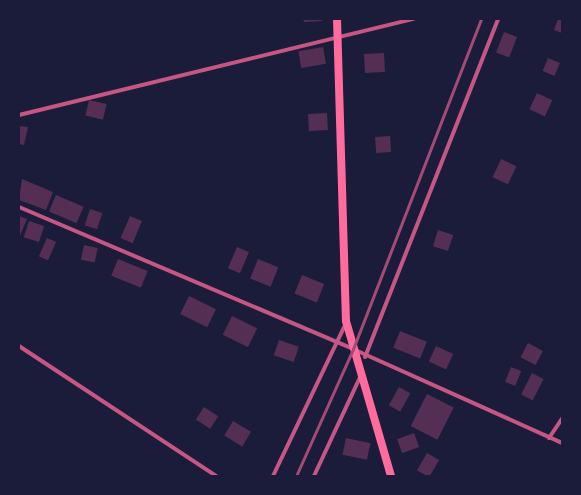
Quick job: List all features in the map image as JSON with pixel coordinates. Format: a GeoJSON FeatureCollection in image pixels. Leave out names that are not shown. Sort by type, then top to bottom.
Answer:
{"type":"FeatureCollection","features":[{"type":"Feature","properties":{"kind":"main road"},"geometry":{"type":"LineString","coordinates":[[337,19],[346,321],[391,476]]}},
{"type":"Feature","properties":{"kind":"street"},"geometry":{"type":"LineString","coordinates":[[19,115],[338,35],[413,19]]}},
{"type":"Feature","properties":{"kind":"street"},"geometry":{"type":"LineString","coordinates":[[365,357],[498,19]]}},
{"type":"Feature","properties":{"kind":"street"},"geometry":{"type":"LineString","coordinates":[[19,207],[353,349],[365,357],[562,443]]}},
{"type":"Feature","properties":{"kind":"street"},"geometry":{"type":"LineString","coordinates":[[273,476],[339,343],[346,321]]}},
{"type":"Feature","properties":{"kind":"street"},"geometry":{"type":"LineString","coordinates":[[19,346],[216,476]]}},
{"type":"Feature","properties":{"kind":"street"},"geometry":{"type":"LineString","coordinates":[[314,476],[362,375]]}},
{"type":"Feature","properties":{"kind":"street"},"geometry":{"type":"LineString","coordinates":[[549,438],[562,419]]}},
{"type":"Feature","properties":{"kind":"building"},"geometry":{"type":"Polygon","coordinates":[[[303,19],[322,19],[322,21],[304,22],[303,19]]]}},
{"type":"Feature","properties":{"kind":"building"},"geometry":{"type":"Polygon","coordinates":[[[558,19],[562,19],[562,33],[554,30],[558,19]]]}},
{"type":"Feature","properties":{"kind":"building"},"geometry":{"type":"Polygon","coordinates":[[[504,32],[517,37],[509,58],[496,53],[504,32]]]}},
{"type":"Feature","properties":{"kind":"building"},"geometry":{"type":"Polygon","coordinates":[[[323,47],[326,64],[301,68],[298,51],[323,47]]]}},
{"type":"Feature","properties":{"kind":"building"},"geometry":{"type":"Polygon","coordinates":[[[384,53],[385,72],[365,73],[364,54],[384,53]]]}},
{"type":"Feature","properties":{"kind":"building"},"geometry":{"type":"Polygon","coordinates":[[[548,58],[560,63],[554,76],[543,71],[548,58]]]}},
{"type":"Feature","properties":{"kind":"building"},"geometry":{"type":"Polygon","coordinates":[[[537,93],[552,100],[545,116],[529,109],[537,93]]]}},
{"type":"Feature","properties":{"kind":"building"},"geometry":{"type":"Polygon","coordinates":[[[89,100],[107,104],[103,120],[85,116],[89,100]]]}},
{"type":"Feature","properties":{"kind":"building"},"geometry":{"type":"Polygon","coordinates":[[[327,113],[328,130],[309,131],[308,114],[327,113]]]}},
{"type":"Feature","properties":{"kind":"building"},"geometry":{"type":"Polygon","coordinates":[[[19,126],[28,127],[24,145],[19,144],[19,126]]]}},
{"type":"Feature","properties":{"kind":"building"},"geometry":{"type":"Polygon","coordinates":[[[390,136],[391,152],[376,153],[375,137],[390,136]]]}},
{"type":"Feature","properties":{"kind":"building"},"geometry":{"type":"Polygon","coordinates":[[[501,159],[516,166],[508,184],[493,177],[501,159]]]}},
{"type":"Feature","properties":{"kind":"building"},"geometry":{"type":"Polygon","coordinates":[[[22,179],[53,192],[46,210],[19,200],[22,179]]]}},
{"type":"Feature","properties":{"kind":"building"},"geometry":{"type":"Polygon","coordinates":[[[56,195],[84,207],[77,223],[49,212],[56,195]]]}},
{"type":"Feature","properties":{"kind":"building"},"geometry":{"type":"Polygon","coordinates":[[[90,209],[102,213],[97,229],[85,225],[90,209]]]}},
{"type":"Feature","properties":{"kind":"building"},"geometry":{"type":"Polygon","coordinates":[[[19,216],[27,219],[19,238],[19,216]]]}},
{"type":"Feature","properties":{"kind":"building"},"geometry":{"type":"Polygon","coordinates":[[[130,216],[142,221],[133,243],[121,238],[130,216]]]}},
{"type":"Feature","properties":{"kind":"building"},"geometry":{"type":"Polygon","coordinates":[[[29,221],[44,226],[39,242],[24,237],[29,221]]]}},
{"type":"Feature","properties":{"kind":"building"},"geometry":{"type":"Polygon","coordinates":[[[438,230],[453,235],[448,251],[433,246],[438,230]]]}},
{"type":"Feature","properties":{"kind":"building"},"geometry":{"type":"Polygon","coordinates":[[[47,238],[56,242],[48,260],[39,256],[47,238]]]}},
{"type":"Feature","properties":{"kind":"building"},"geometry":{"type":"Polygon","coordinates":[[[84,245],[98,248],[95,263],[81,260],[84,245]]]}},
{"type":"Feature","properties":{"kind":"building"},"geometry":{"type":"Polygon","coordinates":[[[237,247],[249,252],[240,273],[228,268],[237,247]]]}},
{"type":"Feature","properties":{"kind":"building"},"geometry":{"type":"Polygon","coordinates":[[[118,259],[148,271],[141,288],[111,276],[118,259]]]}},
{"type":"Feature","properties":{"kind":"building"},"geometry":{"type":"Polygon","coordinates":[[[258,259],[278,267],[271,287],[250,278],[258,259]]]}},
{"type":"Feature","properties":{"kind":"building"},"geometry":{"type":"Polygon","coordinates":[[[302,275],[324,284],[317,303],[295,294],[302,275]]]}},
{"type":"Feature","properties":{"kind":"building"},"geometry":{"type":"Polygon","coordinates":[[[189,296],[216,309],[207,327],[180,314],[189,296]]]}},
{"type":"Feature","properties":{"kind":"building"},"geometry":{"type":"Polygon","coordinates":[[[232,316],[257,328],[248,347],[223,335],[232,316]]]}},
{"type":"Feature","properties":{"kind":"building"},"geometry":{"type":"Polygon","coordinates":[[[400,331],[427,342],[420,359],[393,348],[400,331]]]}},
{"type":"Feature","properties":{"kind":"building"},"geometry":{"type":"Polygon","coordinates":[[[279,340],[299,347],[294,362],[274,355],[279,340]]]}},
{"type":"Feature","properties":{"kind":"building"},"geometry":{"type":"Polygon","coordinates":[[[528,343],[543,351],[535,365],[520,357],[528,343]]]}},
{"type":"Feature","properties":{"kind":"building"},"geometry":{"type":"Polygon","coordinates":[[[436,346],[453,354],[446,369],[429,361],[436,346]]]}},
{"type":"Feature","properties":{"kind":"building"},"geometry":{"type":"Polygon","coordinates":[[[511,367],[521,371],[515,386],[505,382],[511,367]]]}},
{"type":"Feature","properties":{"kind":"building"},"geometry":{"type":"Polygon","coordinates":[[[532,373],[544,379],[533,400],[521,394],[532,373]]]}},
{"type":"Feature","properties":{"kind":"building"},"geometry":{"type":"Polygon","coordinates":[[[399,387],[410,393],[400,412],[389,405],[399,387]]]}},
{"type":"Feature","properties":{"kind":"building"},"geometry":{"type":"Polygon","coordinates":[[[427,394],[454,408],[437,440],[411,426],[427,394]]]}},
{"type":"Feature","properties":{"kind":"building"},"geometry":{"type":"Polygon","coordinates":[[[204,407],[218,416],[210,429],[196,420],[204,407]]]}},
{"type":"Feature","properties":{"kind":"building"},"geometry":{"type":"Polygon","coordinates":[[[233,421],[251,432],[242,446],[224,436],[233,421]]]}},
{"type":"Feature","properties":{"kind":"building"},"geometry":{"type":"Polygon","coordinates":[[[414,433],[419,447],[402,453],[397,439],[414,433]]]}},
{"type":"Feature","properties":{"kind":"building"},"geometry":{"type":"Polygon","coordinates":[[[346,438],[370,443],[367,460],[342,455],[346,438]]]}},
{"type":"Feature","properties":{"kind":"building"},"geometry":{"type":"Polygon","coordinates":[[[427,453],[439,460],[430,476],[427,476],[417,470],[427,453]]]}},
{"type":"Feature","properties":{"kind":"railway"},"geometry":{"type":"LineString","coordinates":[[296,476],[353,349],[481,19]]}}]}
